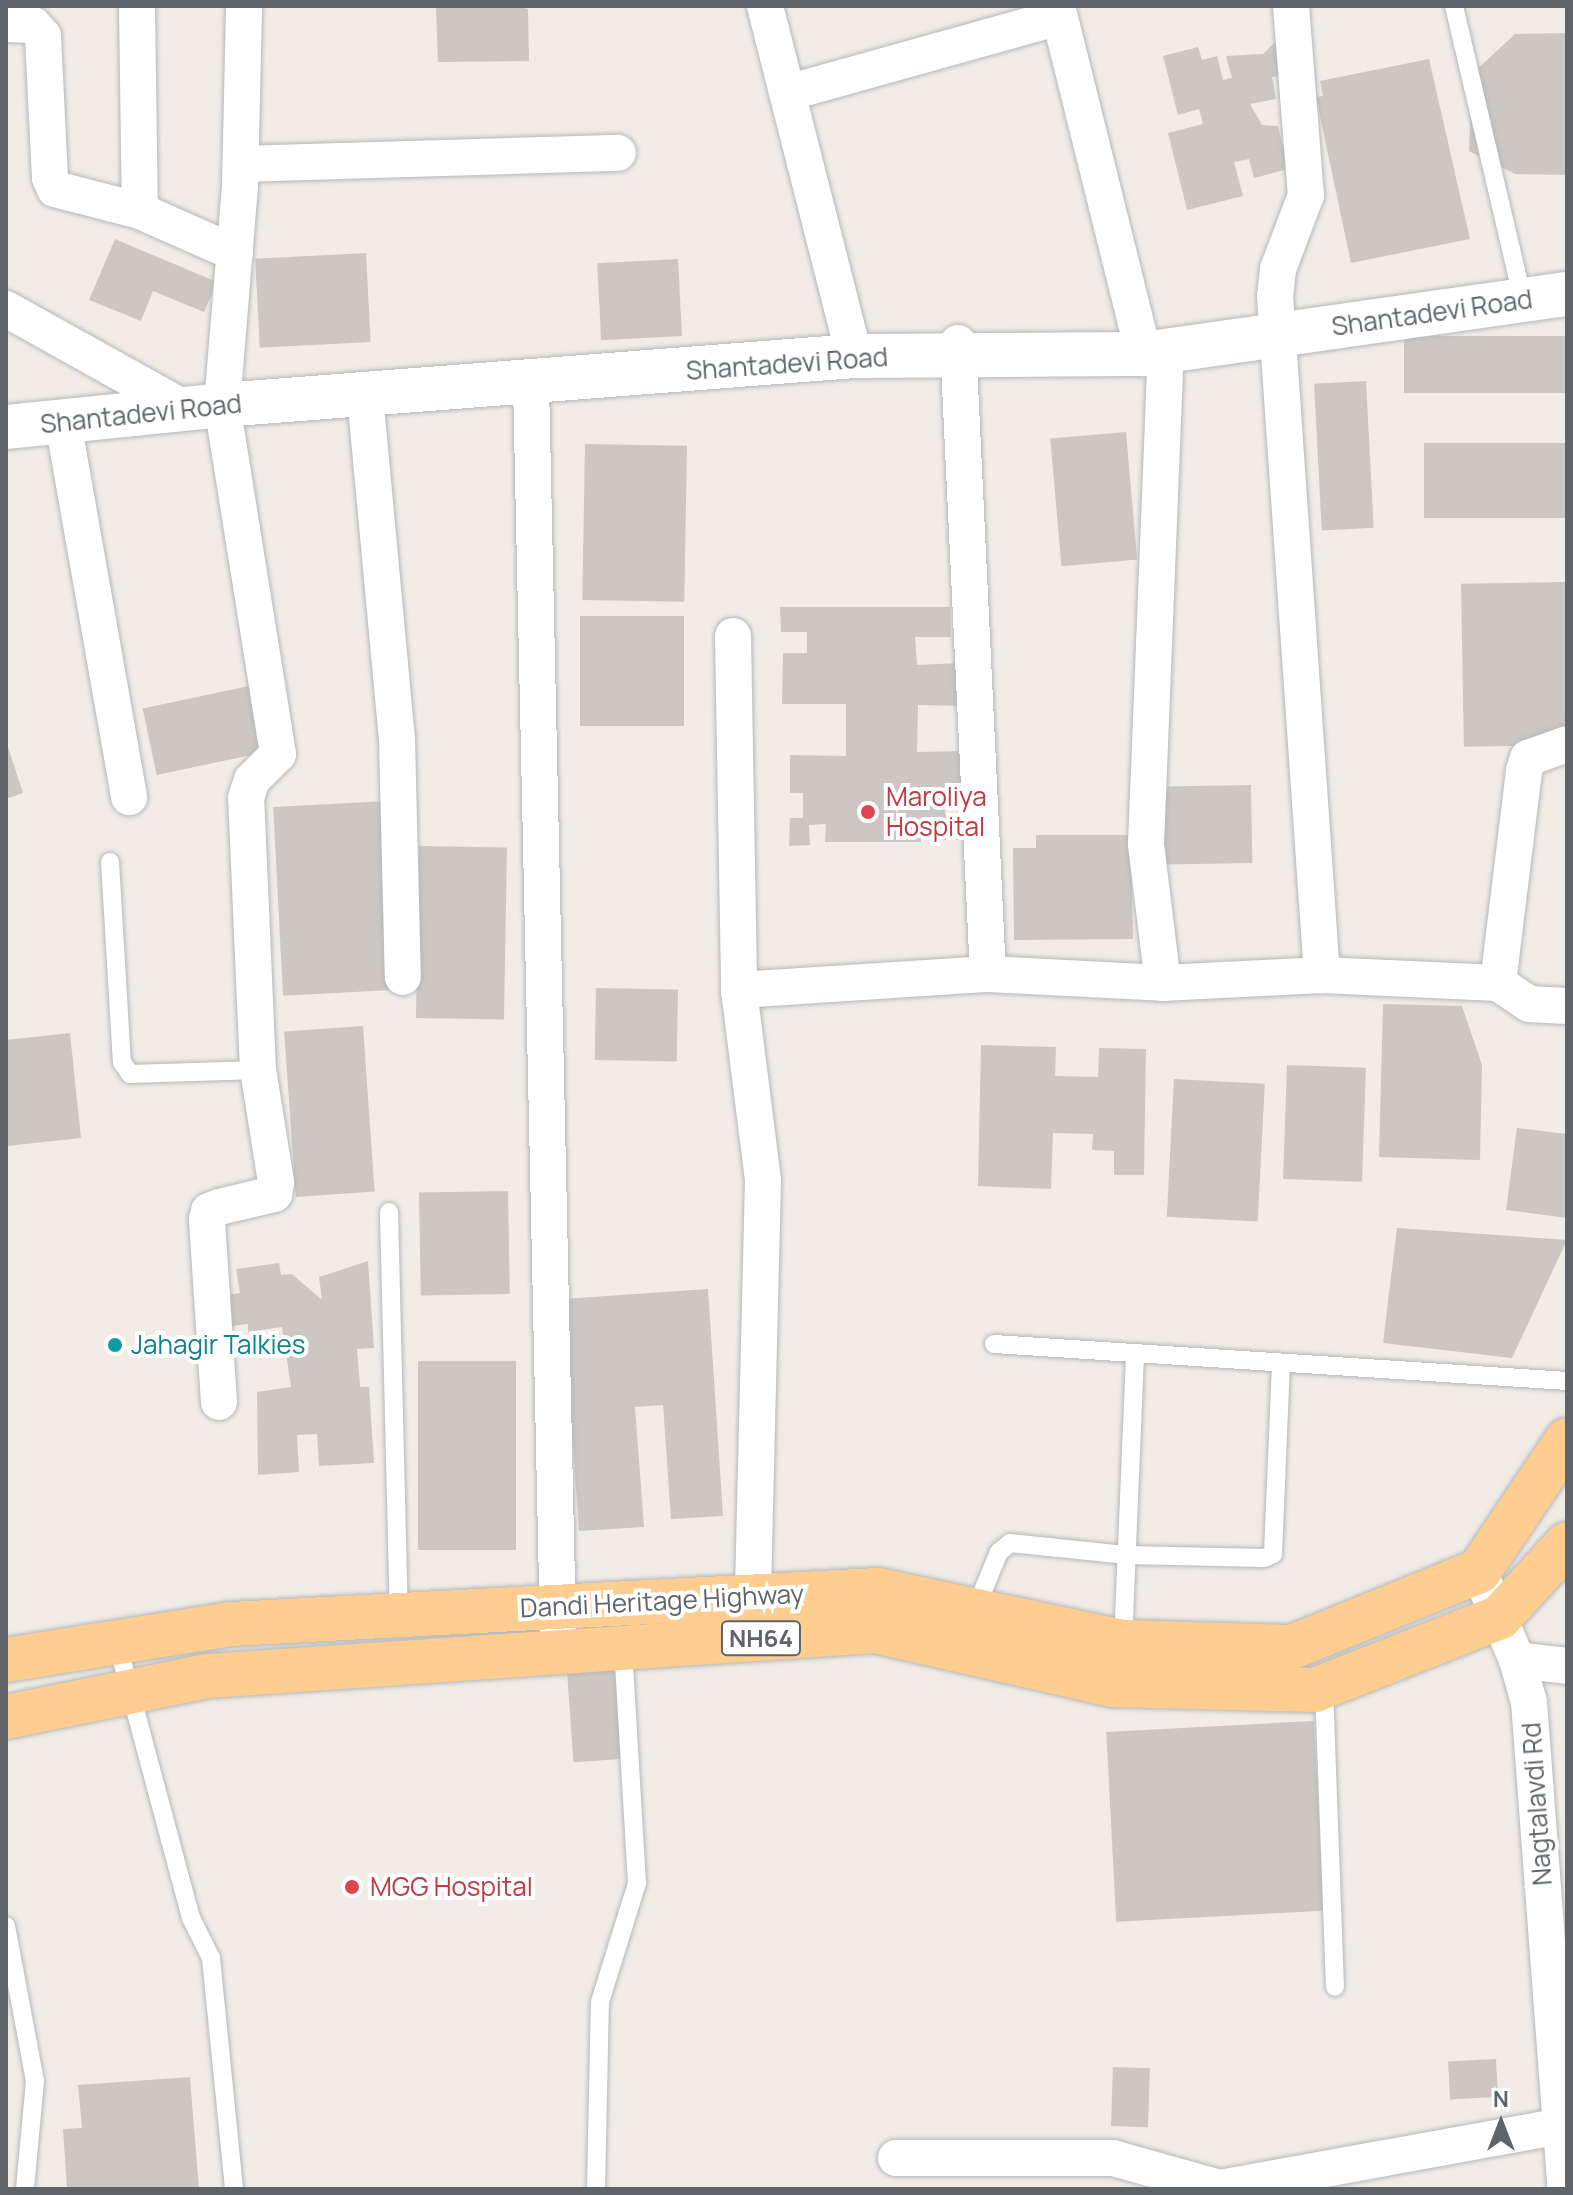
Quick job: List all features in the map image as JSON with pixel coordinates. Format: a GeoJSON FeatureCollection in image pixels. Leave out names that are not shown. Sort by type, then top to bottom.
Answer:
{"type":"FeatureCollection","features":[{"type":"Feature","properties":{"kind":"highway"},"geometry":{"type":"LineString","coordinates":[[1479,1571],[1567,1440]]}},
{"type":"Feature","properties":{"kind":"highway","name":"Dandi Heritage Highway"},"geometry":{"type":"LineString","coordinates":[[6,1717],[128,1689],[208,1676],[623,1648],[876,1610],[1113,1685],[1324,1688],[1500,1617],[1567,1544]]}},
{"type":"Feature","properties":{"kind":"highway","name":"Dandi Heritage Highway"},"geometry":{"type":"LineString","coordinates":[[6,1660],[231,1624],[753,1595],[876,1610],[975,1610],[1123,1642],[1292,1647],[1479,1571]]}},
{"type":"Feature","properties":{"kind":"street"},"geometry":{"type":"LineString","coordinates":[[137,6],[140,211]]}},
{"type":"Feature","properties":{"kind":"street"},"geometry":{"type":"LineString","coordinates":[[219,1402],[207,1219],[219,1207],[274,1194],[276,1182],[258,1070],[246,798],[252,780],[278,754],[204,407],[235,253],[241,164],[244,6]]}},
{"type":"Feature","properties":{"kind":"street"},"geometry":{"type":"LineString","coordinates":[[765,6],[854,356]]}},
{"type":"Feature","properties":{"kind":"street"},"geometry":{"type":"LineString","coordinates":[[1291,6],[1306,195],[1275,282],[1322,975]]}},
{"type":"Feature","properties":{"kind":"street"},"geometry":{"type":"LineString","coordinates":[[787,93],[1058,12],[1155,352],[1146,844],[1163,983]]}},
{"type":"Feature","properties":{"kind":"street"},"geometry":{"type":"LineString","coordinates":[[6,24],[33,25],[43,36],[50,178],[55,189],[140,211],[235,253]]}},
{"type":"Feature","properties":{"kind":"street"},"geometry":{"type":"LineString","coordinates":[[241,164],[618,153]]}},
{"type":"Feature","properties":{"kind":"street","name":"Shantadevi Road"},"geometry":{"type":"LineString","coordinates":[[6,427],[204,407],[958,349],[1155,352],[1567,294]]}},
{"type":"Feature","properties":{"kind":"street"},"geometry":{"type":"LineString","coordinates":[[6,309],[204,407]]}},
{"type":"Feature","properties":{"kind":"street"},"geometry":{"type":"LineString","coordinates":[[958,349],[988,974]]}},
{"type":"Feature","properties":{"kind":"street"},"geometry":{"type":"LineString","coordinates":[[531,383],[559,1652]]}},
{"type":"Feature","properties":{"kind":"street"},"geometry":{"type":"LineString","coordinates":[[365,395],[397,739],[403,977]]}},
{"type":"Feature","properties":{"kind":"street"},"geometry":{"type":"LineString","coordinates":[[63,422],[129,797]]}},
{"type":"Feature","properties":{"kind":"street"},"geometry":{"type":"LineString","coordinates":[[733,636],[739,990],[763,1180],[753,1595]]}},
{"type":"Feature","properties":{"kind":"street"},"geometry":{"type":"LineString","coordinates":[[1498,983],[1524,771],[1528,758],[1567,744]]}},
{"type":"Feature","properties":{"kind":"street"},"geometry":{"type":"LineString","coordinates":[[739,990],[988,974],[1163,983],[1322,975],[1498,983],[1529,1004],[1567,1006]]}},
{"type":"Feature","properties":{"kind":"street","name":"Nagtalavdi Rd"},"geometry":{"type":"LineString","coordinates":[[1479,1571],[1517,1660],[1529,1702],[1566,2189]]}},
{"type":"Feature","properties":{"kind":"street"},"geometry":{"type":"LineString","coordinates":[[1517,1660],[1567,1666]]}},
{"type":"Feature","properties":{"kind":"street"},"geometry":{"type":"LineString","coordinates":[[896,2158],[1113,2158],[1220,2188],[1240,2187],[1560,2126]]}},
{"type":"Feature","properties":{"kind":"lane"},"geometry":{"type":"LineString","coordinates":[[1454,6],[1523,300]]}},
{"type":"Feature","properties":{"kind":"lane"},"geometry":{"type":"LineString","coordinates":[[110,862],[122,1062],[130,1074],[258,1070]]}},
{"type":"Feature","properties":{"kind":"lane"},"geometry":{"type":"LineString","coordinates":[[389,1212],[399,1615]]}},
{"type":"Feature","properties":{"kind":"lane"},"geometry":{"type":"LineString","coordinates":[[994,1344],[1567,1381]]}},
{"type":"Feature","properties":{"kind":"lane"},"geometry":{"type":"LineString","coordinates":[[1123,1642],[1135,1353]]}},
{"type":"Feature","properties":{"kind":"lane"},"geometry":{"type":"LineString","coordinates":[[975,1610],[1004,1545],[1127,1555],[1264,1558],[1273,1554],[1281,1363]]}},
{"type":"Feature","properties":{"kind":"lane"},"geometry":{"type":"LineString","coordinates":[[117,1642],[191,1918],[211,1958],[234,2189]]}},
{"type":"Feature","properties":{"kind":"lane"},"geometry":{"type":"LineString","coordinates":[[596,2189],[600,2002],[637,1883],[623,1648]]}},
{"type":"Feature","properties":{"kind":"lane"},"geometry":{"type":"LineString","coordinates":[[1324,1688],[1335,1987]]}},
{"type":"Feature","properties":{"kind":"lane"},"geometry":{"type":"LineString","coordinates":[[6,1926],[35,2081],[25,2189]]}},
{"type":"Feature","properties":{"kind":"building"},"geometry":{"type":"Polygon","coordinates":[[[514,6],[528,9],[529,61],[438,62],[436,8],[514,6]]]}},
{"type":"Feature","properties":{"kind":"building"},"geometry":{"type":"Polygon","coordinates":[[[1567,33],[1567,175],[1515,174],[1469,151],[1472,74],[1515,34],[1567,33]]]}},
{"type":"Feature","properties":{"kind":"building"},"geometry":{"type":"Polygon","coordinates":[[[1281,36],[1289,74],[1272,77],[1276,99],[1250,104],[1262,125],[1278,126],[1284,151],[1295,149],[1299,166],[1254,178],[1249,159],[1234,162],[1243,196],[1187,210],[1168,133],[1203,124],[1199,109],[1178,115],[1163,56],[1198,47],[1202,60],[1217,56],[1223,80],[1232,78],[1226,56],[1263,54],[1281,36]]]}},
{"type":"Feature","properties":{"kind":"building"},"geometry":{"type":"Polygon","coordinates":[[[1429,59],[1470,239],[1351,263],[1316,97],[1323,96],[1320,81],[1429,59]]]}},
{"type":"Feature","properties":{"kind":"building"},"geometry":{"type":"Polygon","coordinates":[[[115,239],[217,282],[204,312],[153,291],[141,321],[89,300],[115,239]]]}},
{"type":"Feature","properties":{"kind":"building"},"geometry":{"type":"Polygon","coordinates":[[[366,253],[371,342],[260,348],[255,259],[366,253]]]}},
{"type":"Feature","properties":{"kind":"building"},"geometry":{"type":"Polygon","coordinates":[[[678,259],[682,336],[601,340],[597,263],[678,259]]]}},
{"type":"Feature","properties":{"kind":"building"},"geometry":{"type":"Polygon","coordinates":[[[1404,336],[1567,336],[1567,393],[1404,393],[1404,336]]]}},
{"type":"Feature","properties":{"kind":"building"},"geometry":{"type":"Polygon","coordinates":[[[1366,381],[1374,528],[1322,531],[1314,384],[1366,381]]]}},
{"type":"Feature","properties":{"kind":"building"},"geometry":{"type":"Polygon","coordinates":[[[1126,432],[1137,560],[1061,566],[1050,439],[1126,432]]]}},
{"type":"Feature","properties":{"kind":"building"},"geometry":{"type":"Polygon","coordinates":[[[1424,443],[1567,443],[1567,518],[1424,518],[1424,443]]]}},
{"type":"Feature","properties":{"kind":"building"},"geometry":{"type":"Polygon","coordinates":[[[585,444],[687,446],[684,602],[582,600],[585,444]]]}},
{"type":"Feature","properties":{"kind":"building"},"geometry":{"type":"Polygon","coordinates":[[[1565,582],[1567,745],[1464,747],[1461,584],[1565,582]]]}},
{"type":"Feature","properties":{"kind":"building"},"geometry":{"type":"Polygon","coordinates":[[[780,607],[950,607],[951,637],[915,637],[917,665],[959,663],[960,706],[918,705],[917,752],[963,751],[962,800],[945,800],[945,814],[959,814],[959,840],[939,840],[940,822],[921,823],[921,842],[825,842],[826,824],[809,825],[810,845],[789,846],[790,818],[803,818],[803,793],[790,793],[790,755],[846,756],[846,704],[782,704],[783,653],[807,653],[807,632],[781,632],[780,607]]]}},
{"type":"Feature","properties":{"kind":"building"},"geometry":{"type":"Polygon","coordinates":[[[580,616],[684,616],[684,726],[580,726],[580,616]]]}},
{"type":"Feature","properties":{"kind":"building"},"geometry":{"type":"Polygon","coordinates":[[[258,684],[272,751],[157,775],[143,709],[258,684]]]}},
{"type":"Feature","properties":{"kind":"building"},"geometry":{"type":"Polygon","coordinates":[[[6,745],[23,793],[6,799],[6,745]]]}},
{"type":"Feature","properties":{"kind":"building"},"geometry":{"type":"Polygon","coordinates":[[[1251,785],[1252,863],[1164,865],[1163,787],[1251,785]]]}},
{"type":"Feature","properties":{"kind":"building"},"geometry":{"type":"Polygon","coordinates":[[[387,801],[397,990],[283,996],[273,807],[387,801]]]}},
{"type":"Feature","properties":{"kind":"building"},"geometry":{"type":"Polygon","coordinates":[[[1036,835],[1131,835],[1133,939],[1014,940],[1013,848],[1036,848],[1036,835]]]}},
{"type":"Feature","properties":{"kind":"building"},"geometry":{"type":"Polygon","coordinates":[[[419,846],[507,848],[504,1020],[416,1018],[419,846]]]}},
{"type":"Feature","properties":{"kind":"building"},"geometry":{"type":"Polygon","coordinates":[[[596,988],[678,989],[677,1061],[595,1060],[596,988]]]}},
{"type":"Feature","properties":{"kind":"building"},"geometry":{"type":"Polygon","coordinates":[[[1383,1004],[1462,1006],[1482,1065],[1480,1160],[1379,1157],[1383,1004]]]}},
{"type":"Feature","properties":{"kind":"building"},"geometry":{"type":"Polygon","coordinates":[[[363,1026],[375,1192],[296,1197],[284,1032],[363,1026]]]}},
{"type":"Feature","properties":{"kind":"building"},"geometry":{"type":"Polygon","coordinates":[[[70,1033],[81,1138],[7,1146],[6,1040],[70,1033]]]}},
{"type":"Feature","properties":{"kind":"building"},"geometry":{"type":"Polygon","coordinates":[[[981,1045],[1056,1047],[1055,1076],[1098,1077],[1099,1048],[1146,1049],[1144,1175],[1114,1175],[1114,1151],[1092,1150],[1093,1134],[1053,1133],[1051,1189],[978,1186],[981,1045]]]}},
{"type":"Feature","properties":{"kind":"building"},"geometry":{"type":"Polygon","coordinates":[[[1287,1065],[1366,1068],[1362,1182],[1283,1179],[1287,1065]]]}},
{"type":"Feature","properties":{"kind":"building"},"geometry":{"type":"Polygon","coordinates":[[[1174,1079],[1265,1084],[1258,1222],[1167,1217],[1174,1079]]]}},
{"type":"Feature","properties":{"kind":"building"},"geometry":{"type":"Polygon","coordinates":[[[1517,1128],[1567,1134],[1567,1218],[1506,1210],[1517,1128]]]}},
{"type":"Feature","properties":{"kind":"building"},"geometry":{"type":"Polygon","coordinates":[[[508,1191],[510,1294],[421,1296],[419,1193],[508,1191]]]}},
{"type":"Feature","properties":{"kind":"building"},"geometry":{"type":"Polygon","coordinates":[[[1397,1228],[1567,1240],[1512,1358],[1383,1343],[1397,1228]]]}},
{"type":"Feature","properties":{"kind":"building"},"geometry":{"type":"Polygon","coordinates":[[[368,1261],[374,1348],[357,1349],[360,1387],[369,1387],[374,1463],[319,1466],[317,1434],[297,1435],[299,1472],[258,1475],[257,1392],[291,1387],[282,1327],[248,1332],[248,1324],[231,1326],[227,1295],[240,1293],[236,1269],[279,1263],[281,1275],[292,1274],[322,1300],[319,1277],[368,1261]]]}},
{"type":"Feature","properties":{"kind":"building"},"geometry":{"type":"Polygon","coordinates":[[[708,1289],[723,1516],[671,1519],[663,1405],[635,1407],[644,1527],[579,1531],[563,1299],[708,1289]]]}},
{"type":"Feature","properties":{"kind":"building"},"geometry":{"type":"Polygon","coordinates":[[[418,1361],[516,1361],[516,1550],[418,1550],[418,1361]]]}},
{"type":"Feature","properties":{"kind":"building"},"geometry":{"type":"Polygon","coordinates":[[[617,1654],[624,1759],[573,1762],[566,1658],[617,1654]]]}},
{"type":"Feature","properties":{"kind":"building"},"geometry":{"type":"Polygon","coordinates":[[[1314,1721],[1324,1911],[1116,1922],[1106,1732],[1314,1721]]]}},
{"type":"Feature","properties":{"kind":"building"},"geometry":{"type":"Polygon","coordinates":[[[1496,2059],[1498,2097],[1450,2099],[1448,2062],[1496,2059]]]}},
{"type":"Feature","properties":{"kind":"building"},"geometry":{"type":"Polygon","coordinates":[[[1113,2067],[1150,2068],[1148,2127],[1111,2126],[1113,2067]]]}},
{"type":"Feature","properties":{"kind":"building"},"geometry":{"type":"Polygon","coordinates":[[[190,2077],[199,2189],[67,2189],[63,2129],[82,2128],[78,2085],[190,2077]]]}},
{"type":"Feature","properties":{"kind":"place","name":"Maroliya Hospital"},"geometry":{"type":"Point","coordinates":[868,812]}},
{"type":"Feature","properties":{"kind":"place","name":"Jahagir Talkies"},"geometry":{"type":"Point","coordinates":[115,1345]}},
{"type":"Feature","properties":{"kind":"place","name":"MGG Hospital"},"geometry":{"type":"Point","coordinates":[352,1887]}}]}
